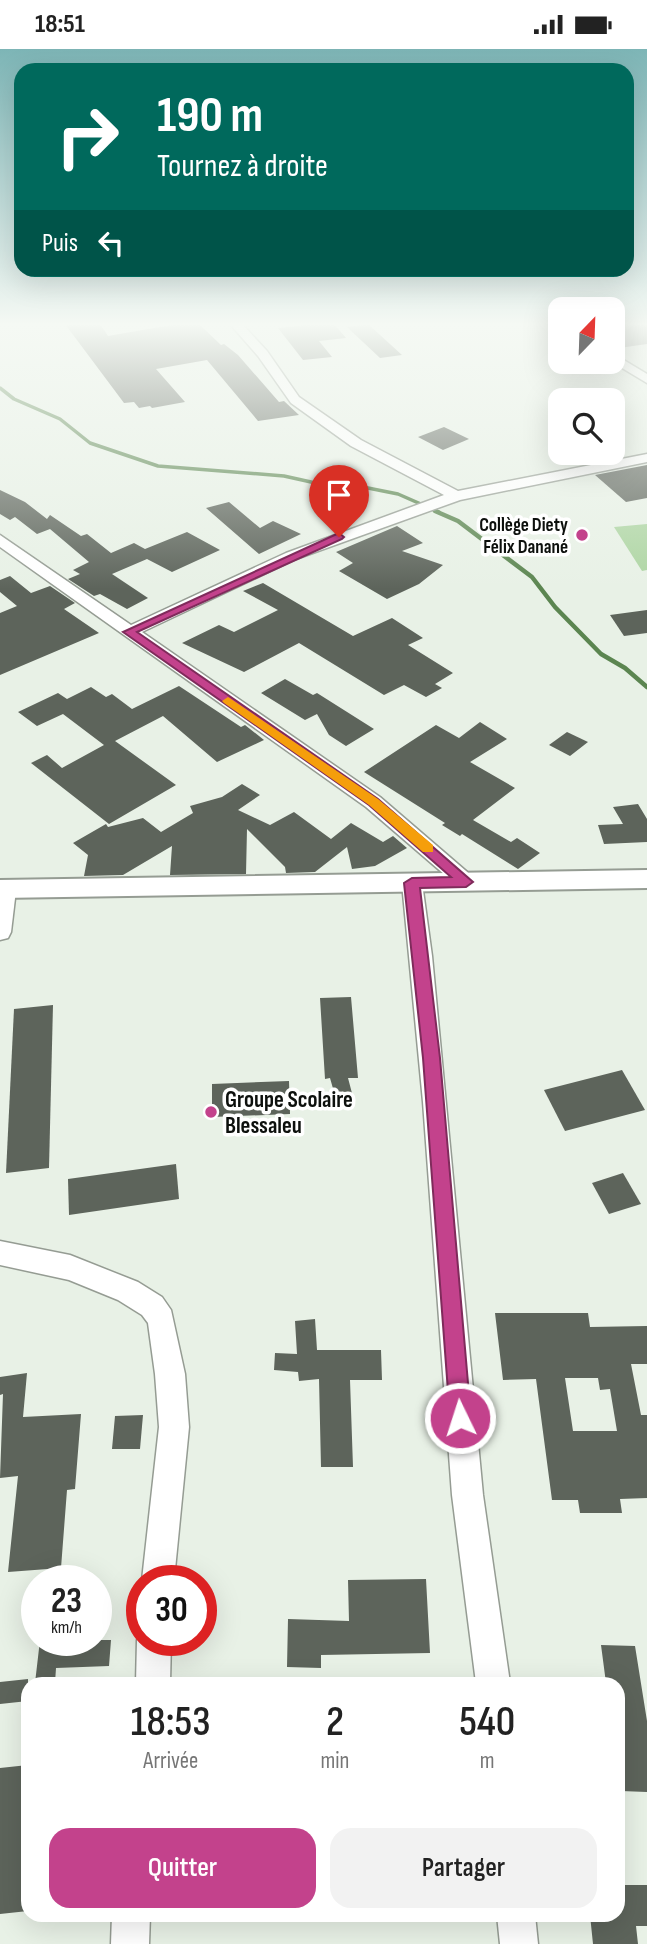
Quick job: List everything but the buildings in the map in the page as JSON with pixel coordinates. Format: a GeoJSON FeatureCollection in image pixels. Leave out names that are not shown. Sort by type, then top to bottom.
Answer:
{"type":"FeatureCollection","features":[{"type":"Feature","properties":{"kind":"main road"},"geometry":{"type":"LineString","coordinates":[[3,889],[647,879]]}},
{"type":"Feature","properties":{"kind":"street"},"geometry":{"type":"LineString","coordinates":[[312,412],[348,439],[456,496]]}},
{"type":"Feature","properties":{"kind":"street"},"geometry":{"type":"LineString","coordinates":[[129,632],[291,556],[456,496],[647,458]]}},
{"type":"Feature","properties":{"kind":"street"},"geometry":{"type":"LineString","coordinates":[[0,540],[373,802],[466,882]]}},
{"type":"Feature","properties":{"kind":"street"},"geometry":{"type":"LineString","coordinates":[[412,883],[432,1064],[465,1472],[492,1677]]}},
{"type":"Feature","properties":{"kind":"street"},"geometry":{"type":"LineString","coordinates":[[0,932],[3,889]]}},
{"type":"Feature","properties":{"kind":"street"},"geometry":{"type":"LineString","coordinates":[[0,1253],[70,1268],[128,1291],[152,1306],[161,1319],[170,1374],[174,1427],[160,1565]]}},
{"type":"Feature","properties":{"kind":"street"},"geometry":{"type":"LineString","coordinates":[[153,1677],[154,1656]]}},
{"type":"Feature","properties":{"kind":"street"},"geometry":{"type":"LineString","coordinates":[[130,1944],[131,1922]]}},
{"type":"Feature","properties":{"kind":"street"},"geometry":{"type":"LineString","coordinates":[[517,1922],[519,1944]]}},
{"type":"Feature","properties":{"kind":"green space"},"geometry":{"type":"Polygon","coordinates":[[[647,524],[647,570],[642,571],[614,527],[647,524]]]}},
{"type":"Feature","properties":{"kind":"waterway"},"geometry":{"type":"LineString","coordinates":[[45,412],[60,419],[90,443],[158,466],[284,476],[320,484],[358,486],[398,494],[439,512]]}},
{"type":"Feature","properties":{"kind":"waterway"},"geometry":{"type":"LineString","coordinates":[[435,511],[458,521],[532,577],[555,607],[601,654],[625,668],[647,687]]}},
{"type":"Feature","properties":{"kind":"slow traffic"},"geometry":{"type":"LineString","coordinates":[[228,701],[373,802],[428,848]]}},
{"type":"Feature","properties":{"kind":"place","name":"Collège Diety Félix Danané"},"geometry":{"type":"Point","coordinates":[582,535]}},
{"type":"Feature","properties":{"kind":"place","name":"Groupe Scolaire Blessaleu"},"geometry":{"type":"Point","coordinates":[211,1112]}},
{"type":"Feature","properties":{"kind":"route"},"geometry":{"type":"LineString","coordinates":[[339,537],[291,556],[129,632],[373,802],[466,882],[412,883],[425,984],[441,1157],[460,1418]]}}]}
